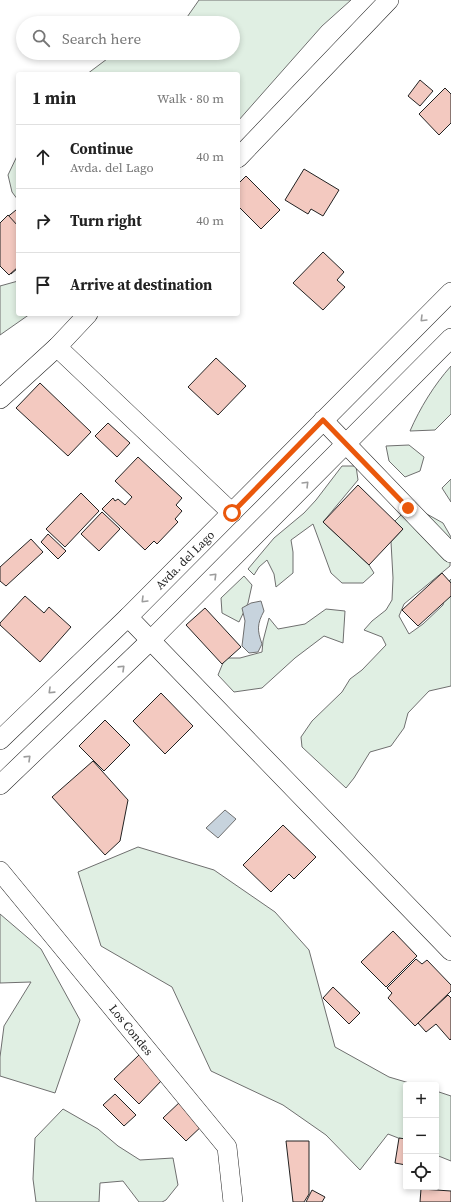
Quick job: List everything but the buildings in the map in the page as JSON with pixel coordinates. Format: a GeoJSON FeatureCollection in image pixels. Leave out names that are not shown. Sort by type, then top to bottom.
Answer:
{"type":"FeatureCollection","features":[{"type":"Feature","properties":{"kind":"street"},"geometry":{"type":"LineString","coordinates":[[240,156],[389,0]]}},
{"type":"Feature","properties":{"kind":"street","name":"Avda. del Lago"},"geometry":{"type":"LineString","coordinates":[[0,740],[128,617],[451,292]]}},
{"type":"Feature","properties":{"kind":"street"},"geometry":{"type":"LineString","coordinates":[[0,399],[57,347],[86,316]]}},
{"type":"Feature","properties":{"kind":"street"},"geometry":{"type":"LineString","coordinates":[[0,785],[151,640],[451,338]]}},
{"type":"Feature","properties":{"kind":"street"},"geometry":{"type":"LineString","coordinates":[[57,347],[232,513]]}},
{"type":"Feature","properties":{"kind":"street"},"geometry":{"type":"LineString","coordinates":[[323,420],[451,553]]}},
{"type":"Feature","properties":{"kind":"street"},"geometry":{"type":"LineString","coordinates":[[128,617],[451,951]]}},
{"type":"Feature","properties":{"kind":"street","name":"Los Condes"},"geometry":{"type":"LineString","coordinates":[[0,871],[227,1147],[234,1202]]}},
{"type":"Feature","properties":{"kind":"green space"},"geometry":{"type":"Polygon","coordinates":[[[199,0],[351,0],[322,26],[240,119],[240,72],[90,72],[106,60],[240,60],[240,16],[188,16],[199,0]]]}},
{"type":"Feature","properties":{"kind":"green space"},"geometry":{"type":"Polygon","coordinates":[[[16,158],[16,197],[12,192],[8,175],[16,158]]]}},
{"type":"Feature","properties":{"kind":"green space"},"geometry":{"type":"Polygon","coordinates":[[[16,282],[16,316],[27,316],[0,335],[0,286],[16,282]]]}},
{"type":"Feature","properties":{"kind":"green space"},"geometry":{"type":"Polygon","coordinates":[[[451,366],[451,414],[435,430],[410,431],[428,397],[451,366]]]}},
{"type":"Feature","properties":{"kind":"green space"},"geometry":{"type":"Polygon","coordinates":[[[409,445],[424,457],[420,471],[405,477],[389,461],[386,446],[409,445]]]}},
{"type":"Feature","properties":{"kind":"green space"},"geometry":{"type":"Polygon","coordinates":[[[342,466],[356,466],[358,480],[323,522],[369,565],[374,573],[363,583],[342,583],[331,573],[313,524],[291,540],[293,552],[293,573],[276,587],[274,574],[267,560],[259,567],[254,575],[248,569],[274,538],[304,513],[316,500],[342,466]]]}},
{"type":"Feature","properties":{"kind":"green space"},"geometry":{"type":"Polygon","coordinates":[[[451,479],[451,502],[442,488],[451,479]]]}},
{"type":"Feature","properties":{"kind":"green space"},"geometry":{"type":"Polygon","coordinates":[[[408,508],[425,513],[443,523],[451,537],[450,566],[404,604],[399,616],[409,634],[423,624],[443,605],[447,583],[451,579],[451,686],[429,691],[408,713],[404,728],[391,746],[370,752],[346,788],[302,747],[301,737],[312,721],[342,692],[350,679],[362,670],[386,645],[382,637],[364,630],[372,621],[386,610],[392,600],[393,578],[391,542],[403,529],[395,521],[408,508]]]}},
{"type":"Feature","properties":{"kind":"green space"},"geometry":{"type":"Polygon","coordinates":[[[244,576],[252,585],[248,603],[239,622],[222,613],[221,598],[244,576]]]}},
{"type":"Feature","properties":{"kind":"green space"},"geometry":{"type":"Polygon","coordinates":[[[326,609],[345,611],[343,643],[324,636],[295,658],[262,688],[234,692],[218,675],[225,658],[240,658],[262,652],[263,641],[269,618],[278,629],[305,624],[326,609]]]}},
{"type":"Feature","properties":{"kind":"green space"},"geometry":{"type":"Polygon","coordinates":[[[138,847],[214,870],[275,912],[309,950],[335,1047],[389,1077],[406,1082],[403,1082],[403,1140],[388,1134],[360,1170],[326,1135],[283,1105],[211,1071],[172,987],[101,946],[78,872],[138,847]]]}},
{"type":"Feature","properties":{"kind":"green space"},"geometry":{"type":"Polygon","coordinates":[[[0,914],[41,949],[80,1020],[55,1093],[0,1076],[0,1057],[4,1026],[31,982],[0,983],[0,914]]]}},
{"type":"Feature","properties":{"kind":"green space"},"geometry":{"type":"Polygon","coordinates":[[[439,1092],[451,1096],[451,1161],[439,1156],[439,1092]]]}},
{"type":"Feature","properties":{"kind":"green space"},"geometry":{"type":"Polygon","coordinates":[[[63,1109],[98,1129],[118,1146],[140,1160],[173,1158],[178,1185],[166,1200],[162,1202],[139,1202],[123,1181],[100,1183],[99,1202],[36,1202],[33,1179],[35,1138],[63,1109]]]}},
{"type":"Feature","properties":{"kind":"shaded area"},"geometry":{"type":"Polygon","coordinates":[[[261,601],[264,611],[258,627],[262,644],[258,652],[249,653],[242,646],[245,621],[242,608],[251,603],[261,601]]]}},
{"type":"Feature","properties":{"kind":"shaded area"},"geometry":{"type":"Polygon","coordinates":[[[225,810],[236,819],[218,838],[206,828],[225,810]]]}},
{"type":"Feature","properties":{"kind":"route"},"geometry":{"type":"LineString","coordinates":[[232,513],[323,420],[408,508]]}}]}
